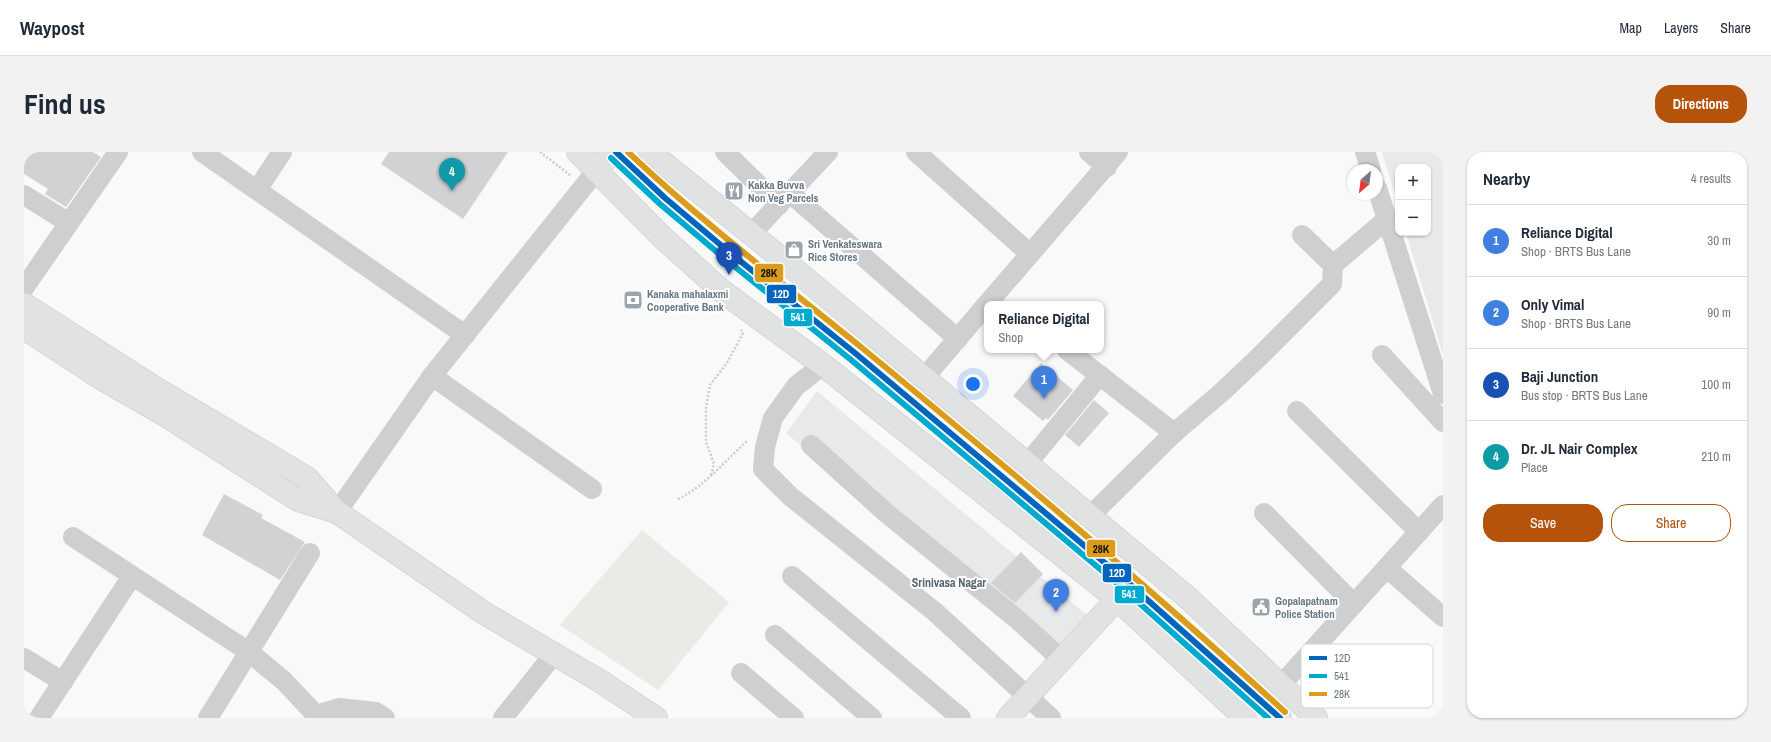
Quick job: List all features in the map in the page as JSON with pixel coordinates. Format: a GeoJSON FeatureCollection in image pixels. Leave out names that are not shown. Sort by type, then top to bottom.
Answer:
{"type":"FeatureCollection","features":[{"type":"Feature","properties":{"kind":"main road"},"geometry":{"type":"LineString","coordinates":[[578,152],[662,237],[722,291],[823,365],[1117,599],[1245,718]]}},
{"type":"Feature","properties":{"kind":"main road"},"geometry":{"type":"LineString","coordinates":[[596,171],[612,152]]}},
{"type":"Feature","properties":{"kind":"main road"},"geometry":{"type":"LineString","coordinates":[[616,152],[664,198],[728,252],[855,353],[1124,579],[1280,718]]}},
{"type":"Feature","properties":{"kind":"main road"},"geometry":{"type":"LineString","coordinates":[[650,152],[751,234],[1188,598],[1301,704]]}},
{"type":"Feature","properties":{"kind":"main road"},"geometry":{"type":"LineString","coordinates":[[24,304],[157,389],[307,478],[338,512],[484,613],[600,682],[656,718]]}},
{"type":"Feature","properties":{"kind":"main road"},"geometry":{"type":"LineString","coordinates":[[24,328],[99,377],[165,415],[298,500],[338,512]]}},
{"type":"Feature","properties":{"kind":"main road"},"geometry":{"type":"LineString","coordinates":[[1008,718],[1117,599]]}},
{"type":"Feature","properties":{"kind":"main road"},"geometry":{"type":"LineString","coordinates":[[1305,708],[1316,718]]}},
{"type":"Feature","properties":{"kind":"street"},"geometry":{"type":"LineString","coordinates":[[24,288],[118,152]]}},
{"type":"Feature","properties":{"kind":"street"},"geometry":{"type":"LineString","coordinates":[[202,152],[465,335]]}},
{"type":"Feature","properties":{"kind":"street"},"geometry":{"type":"LineString","coordinates":[[257,190],[282,152]]}},
{"type":"Feature","properties":{"kind":"street"},"geometry":{"type":"LineString","coordinates":[[725,152],[958,339]]}},
{"type":"Feature","properties":{"kind":"street"},"geometry":{"type":"LineString","coordinates":[[751,234],[828,152]]}},
{"type":"Feature","properties":{"kind":"street"},"geometry":{"type":"LineString","coordinates":[[916,152],[1030,254]]}},
{"type":"Feature","properties":{"kind":"street"},"geometry":{"type":"LineString","coordinates":[[994,301],[1030,254],[1112,159],[1089,152]]}},
{"type":"Feature","properties":{"kind":"street"},"geometry":{"type":"LineString","coordinates":[[1365,152],[1369,164]]}},
{"type":"Feature","properties":{"kind":"street"},"geometry":{"type":"LineString","coordinates":[[338,512],[432,376],[596,171]]}},
{"type":"Feature","properties":{"kind":"street"},"geometry":{"type":"LineString","coordinates":[[24,195],[69,223]]}},
{"type":"Feature","properties":{"kind":"street"},"geometry":{"type":"LineString","coordinates":[[1381,200],[1443,394]]}},
{"type":"Feature","properties":{"kind":"street"},"geometry":{"type":"LineString","coordinates":[[1090,516],[1174,433],[1222,392],[1332,284],[1334,265],[1387,219]]}},
{"type":"Feature","properties":{"kind":"street"},"geometry":{"type":"LineString","coordinates":[[1302,235],[1334,265]]}},
{"type":"Feature","properties":{"kind":"street"},"geometry":{"type":"LineString","coordinates":[[924,378],[984,311]]}},
{"type":"Feature","properties":{"kind":"street"},"geometry":{"type":"LineString","coordinates":[[1071,353],[1174,433]]}},
{"type":"Feature","properties":{"kind":"street"},"geometry":{"type":"LineString","coordinates":[[1382,356],[1443,422]]}},
{"type":"Feature","properties":{"kind":"street"},"geometry":{"type":"LineString","coordinates":[[823,365],[796,386],[773,418],[765,447],[763,469],[774,482],[935,612],[1028,695],[1051,718]]}},
{"type":"Feature","properties":{"kind":"street"},"geometry":{"type":"LineString","coordinates":[[1027,464],[1100,375]]}},
{"type":"Feature","properties":{"kind":"street"},"geometry":{"type":"LineString","coordinates":[[432,376],[592,489]]}},
{"type":"Feature","properties":{"kind":"street"},"geometry":{"type":"LineString","coordinates":[[1297,411],[1419,532]]}},
{"type":"Feature","properties":{"kind":"street"},"geometry":{"type":"LineString","coordinates":[[811,445],[885,512],[1018,620],[1061,659]]}},
{"type":"Feature","properties":{"kind":"street"},"geometry":{"type":"LineString","coordinates":[[1318,644],[1443,505]]}},
{"type":"Feature","properties":{"kind":"street"},"geometry":{"type":"LineString","coordinates":[[1264,513],[1354,604]]}},
{"type":"Feature","properties":{"kind":"street"},"geometry":{"type":"LineString","coordinates":[[73,537],[249,652],[284,681],[313,717],[339,708],[376,712],[385,718]]}},
{"type":"Feature","properties":{"kind":"street"},"geometry":{"type":"LineString","coordinates":[[208,718],[310,553]]}},
{"type":"Feature","properties":{"kind":"street"},"geometry":{"type":"LineString","coordinates":[[1387,568],[1443,617]]}},
{"type":"Feature","properties":{"kind":"street"},"geometry":{"type":"LineString","coordinates":[[39,718],[132,576]]}},
{"type":"Feature","properties":{"kind":"street"},"geometry":{"type":"LineString","coordinates":[[792,576],[961,718]]}},
{"type":"Feature","properties":{"kind":"street"},"geometry":{"type":"LineString","coordinates":[[774,635],[872,718]]}},
{"type":"Feature","properties":{"kind":"street"},"geometry":{"type":"LineString","coordinates":[[503,718],[554,654]]}},
{"type":"Feature","properties":{"kind":"street"},"geometry":{"type":"LineString","coordinates":[[24,658],[63,682]]}},
{"type":"Feature","properties":{"kind":"street"},"geometry":{"type":"LineString","coordinates":[[1281,685],[1301,663]]}},
{"type":"Feature","properties":{"kind":"street"},"geometry":{"type":"LineString","coordinates":[[741,673],[794,718]]}},
{"type":"Feature","properties":{"kind":"path"},"geometry":{"type":"LineString","coordinates":[[711,475],[714,464],[706,442],[706,408],[710,385],[727,363],[743,333],[740,328]]}},
{"type":"Feature","properties":{"kind":"path"},"geometry":{"type":"LineString","coordinates":[[678,499],[686,495],[711,475],[749,439],[770,425]]}},
{"type":"Feature","properties":{"kind":"shaded area"},"geometry":{"type":"Polygon","coordinates":[[[1382,152],[1443,152],[1443,355],[1407,236],[1431,236],[1431,164],[1395,164],[1395,195],[1382,152]]]}},
{"type":"Feature","properties":{"kind":"shaded area"},"geometry":{"type":"Polygon","coordinates":[[[817,391],[1087,615],[1051,660],[786,433],[817,391]]]}},
{"type":"Feature","properties":{"kind":"shaded area"},"geometry":{"type":"Polygon","coordinates":[[[642,530],[729,602],[658,690],[560,625],[642,530]]]}},
{"type":"Feature","properties":{"kind":"building"},"geometry":{"type":"Polygon","coordinates":[[[30,152],[93,152],[101,157],[66,207],[45,194],[48,189],[24,174],[24,161],[30,152]]]}},
{"type":"Feature","properties":{"kind":"building"},"geometry":{"type":"Polygon","coordinates":[[[389,152],[508,152],[463,219],[381,164],[389,152]]]}},
{"type":"Feature","properties":{"kind":"building"},"geometry":{"type":"Polygon","coordinates":[[[1041,363],[1073,390],[1048,420],[1046,418],[1043,421],[1013,396],[1041,363]]]}},
{"type":"Feature","properties":{"kind":"building"},"geometry":{"type":"Polygon","coordinates":[[[1094,400],[1109,413],[1079,447],[1065,435],[1094,400]]]}},
{"type":"Feature","properties":{"kind":"building"},"geometry":{"type":"Polygon","coordinates":[[[224,494],[263,515],[261,518],[305,542],[280,580],[202,535],[224,494]]]}},
{"type":"Feature","properties":{"kind":"building"},"geometry":{"type":"Polygon","coordinates":[[[1021,552],[1043,574],[1015,603],[991,583],[1021,552]]]}},
{"type":"Feature","properties":{"kind":"transit line","name":"12D"},"geometry":{"type":"LineString","coordinates":[[616,152],[665,198],[729,252],[855,353],[1124,579],[1280,718]]}},
{"type":"Feature","properties":{"kind":"transit line","name":"28K"},"geometry":{"type":"LineString","coordinates":[[628,152],[713,228],[861,347],[1076,527],[1285,712]]}},
{"type":"Feature","properties":{"kind":"transit line","name":"541"},"geometry":{"type":"LineString","coordinates":[[611,158],[660,204],[724,258],[850,359],[1119,585],[1268,718]]}},
{"type":"Feature","properties":{"kind":"place","name":"Dr. JL Nair Complex"},"geometry":{"type":"Point","coordinates":[452,191]}},
{"type":"Feature","properties":{"kind":"place","name":"Kakka Buvva Non Veg Parcels"},"geometry":{"type":"Point","coordinates":[734,191]}},
{"type":"Feature","properties":{"kind":"place","name":"Sri Venkateswara Rice Stores"},"geometry":{"type":"Point","coordinates":[794,250]}},
{"type":"Feature","properties":{"kind":"place","name":"Baji Junction"},"geometry":{"type":"Point","coordinates":[729,275]}},
{"type":"Feature","properties":{"kind":"place","name":"Kanaka mahalaxmi Cooperative Bank"},"geometry":{"type":"Point","coordinates":[633,300]}},
{"type":"Feature","properties":{"kind":"place","name":"Reliance Digital"},"geometry":{"type":"Point","coordinates":[1044,399]}},
{"type":"Feature","properties":{"kind":"place","name":"Gopalapatnam Police Station"},"geometry":{"type":"Point","coordinates":[1261,607]}},
{"type":"Feature","properties":{"kind":"place","name":"Only Vimal"},"geometry":{"type":"Point","coordinates":[1056,612]}},
{"type":"Feature","properties":{"kind":"district","name":"Srinivasa Nagar"},"geometry":{"type":"Point","coordinates":[949,583]}}]}
